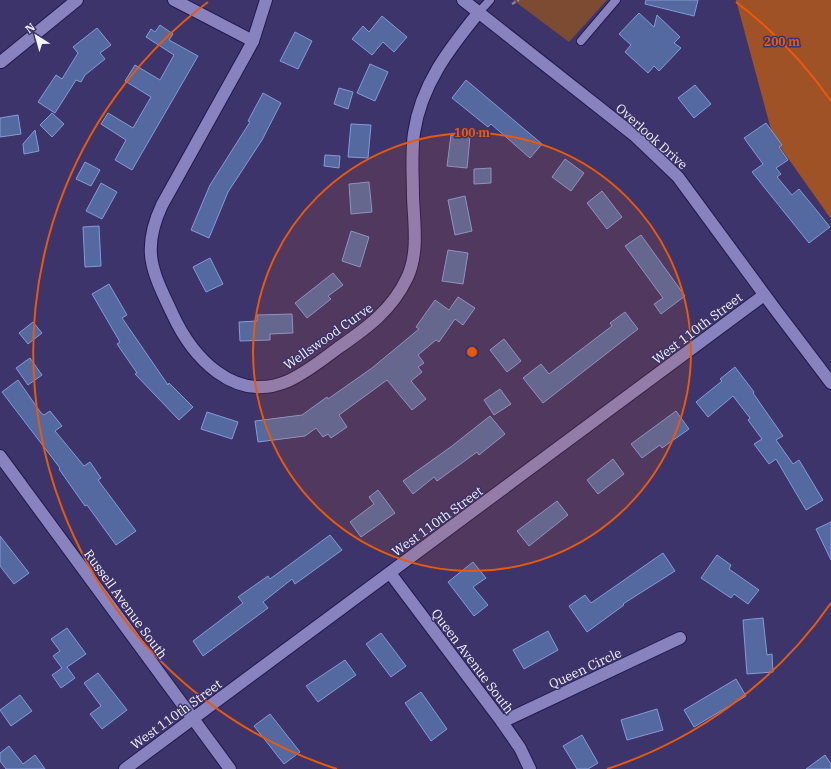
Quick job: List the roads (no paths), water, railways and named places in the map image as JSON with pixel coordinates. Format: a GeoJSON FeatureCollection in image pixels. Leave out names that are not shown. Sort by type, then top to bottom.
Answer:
{"type":"FeatureCollection","features":[{"type":"Feature","properties":{"kind":"street"},"geometry":{"type":"LineString","coordinates":[[1,62],[77,0]]}},
{"type":"Feature","properties":{"kind":"street"},"geometry":{"type":"LineString","coordinates":[[174,0],[253,41]]}},
{"type":"Feature","properties":{"kind":"street","name":"Wellswood Curve"},"geometry":{"type":"LineString","coordinates":[[266,0],[253,41],[159,211],[154,223],[150,260],[156,278],[174,317],[196,353],[210,368],[227,379],[246,385],[267,386],[287,382],[304,372],[370,326],[386,312],[399,294],[408,276],[415,255],[413,167],[414,134],[421,102],[435,72],[453,44],[479,12]]}},
{"type":"Feature","properties":{"kind":"street","name":"Overlook Drive"},"geometry":{"type":"LineString","coordinates":[[463,0],[634,135],[678,177],[764,295],[831,383]]}},
{"type":"Feature","properties":{"kind":"street","name":"West 110th Street"},"geometry":{"type":"LineString","coordinates":[[125,769],[390,574],[764,295]]}},
{"type":"Feature","properties":{"kind":"street","name":"Russell Avenue South"},"geometry":{"type":"LineString","coordinates":[[0,456],[230,769]]}},
{"type":"Feature","properties":{"kind":"street","name":"Queen Avenue South"},"geometry":{"type":"LineString","coordinates":[[390,574],[502,722],[520,748],[530,769]]}},
{"type":"Feature","properties":{"kind":"street","name":"Queen Circle"},"geometry":{"type":"LineString","coordinates":[[502,722],[680,638]]}},
{"type":"Feature","properties":{"kind":"lane"},"geometry":{"type":"LineString","coordinates":[[479,12],[490,0]]}},
{"type":"Feature","properties":{"kind":"lane"},"geometry":{"type":"LineString","coordinates":[[581,41],[616,0]]}}]}
